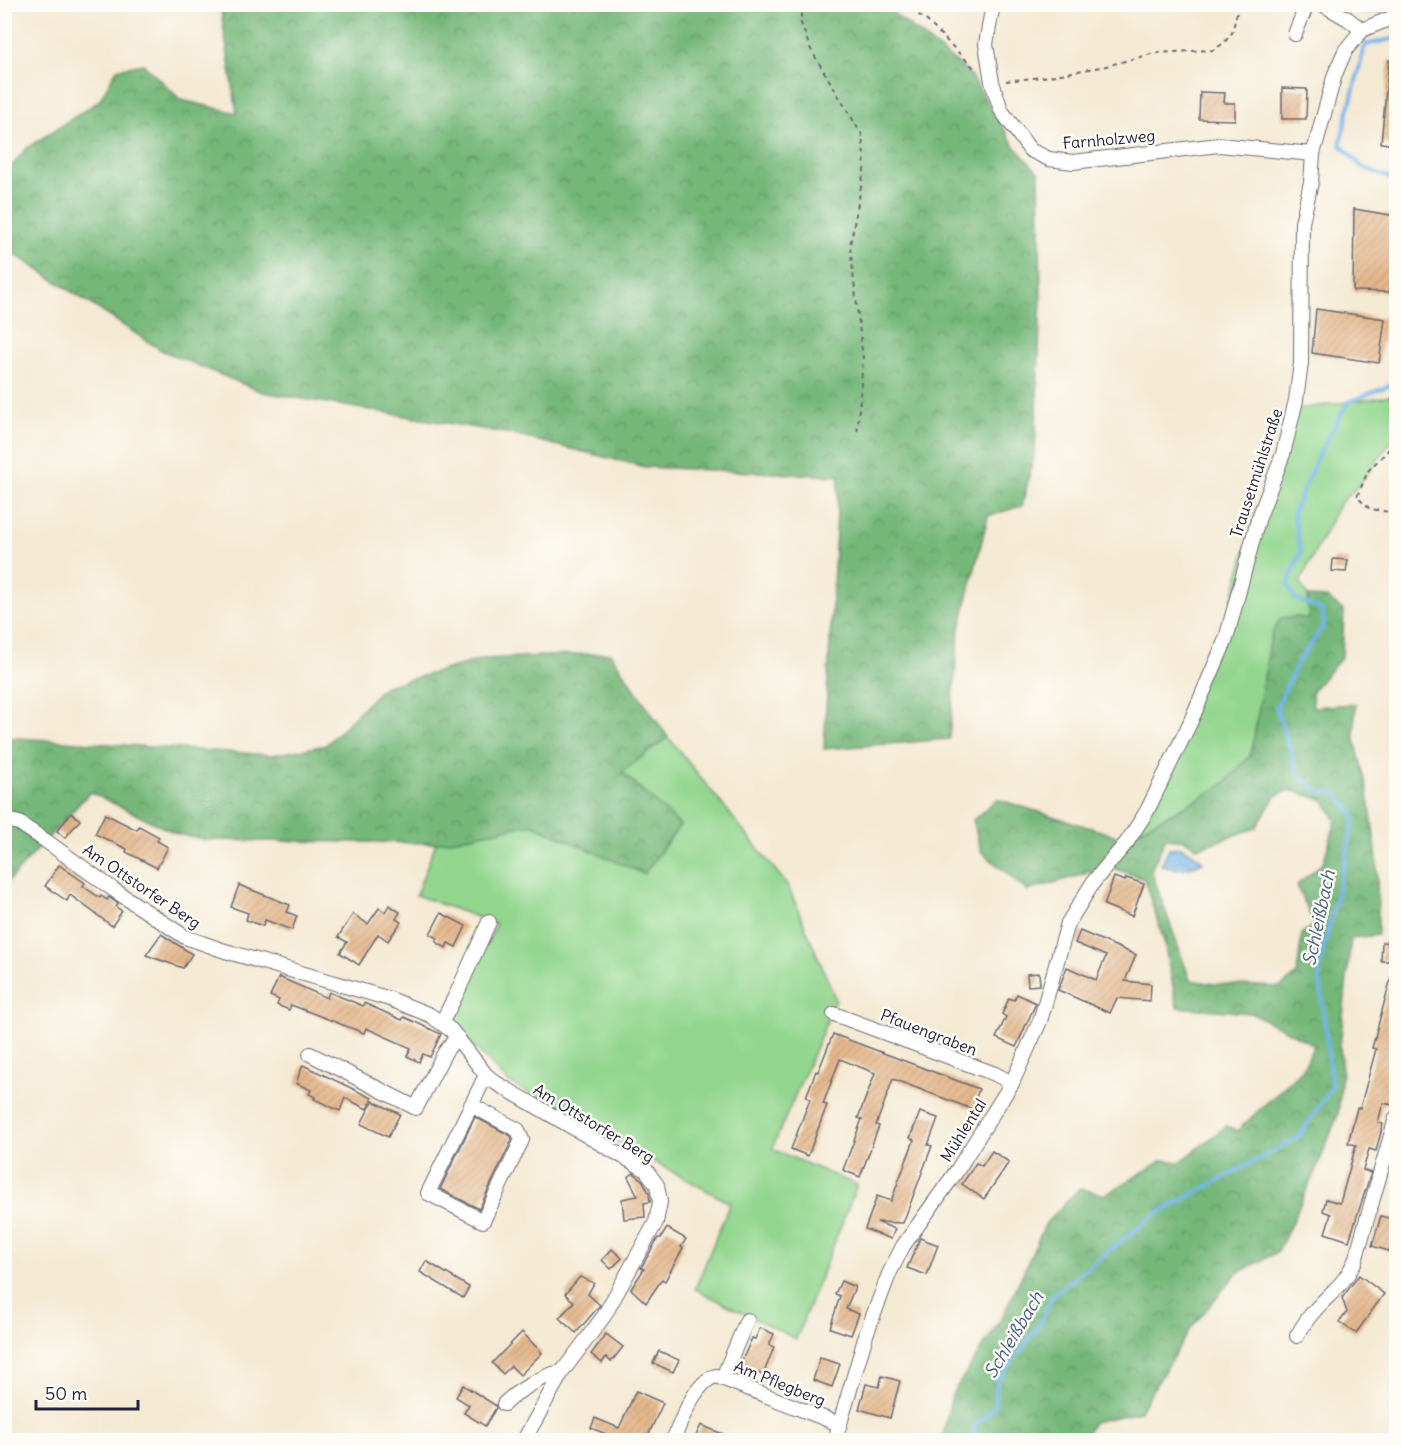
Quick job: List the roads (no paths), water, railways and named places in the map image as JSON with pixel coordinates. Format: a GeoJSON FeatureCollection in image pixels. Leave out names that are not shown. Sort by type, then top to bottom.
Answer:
{"type":"FeatureCollection","features":[{"type":"Feature","properties":{"kind":"street","name":"Farnholzweg"},"geometry":{"type":"LineString","coordinates":[[993,4],[986,44],[992,82],[1001,110],[1030,150],[1049,159],[1073,162],[1219,145],[1313,154]]}},
{"type":"Feature","properties":{"kind":"street"},"geometry":{"type":"LineString","coordinates":[[1295,34],[1308,4]]}},
{"type":"Feature","properties":{"kind":"street"},"geometry":{"type":"LineString","coordinates":[[1322,4],[1362,30],[1396,16]]}},
{"type":"Feature","properties":{"kind":"street","name":"Trausetmühlstraße"},"geometry":{"type":"LineString","coordinates":[[1127,842],[1147,811],[1190,723],[1226,639],[1258,520],[1283,454],[1296,400],[1301,363],[1302,223],[1311,182],[1313,154],[1335,74],[1345,51],[1362,30]]}},
{"type":"Feature","properties":{"kind":"street","name":"Am Ottstorfer Berg"},"geometry":{"type":"LineString","coordinates":[[4,819],[19,824],[46,841],[185,938],[390,999],[441,1022],[457,1037],[486,1075],[510,1092],[646,1170],[657,1185],[659,1193],[659,1212],[651,1234],[604,1316],[562,1372],[524,1440]]}},
{"type":"Feature","properties":{"kind":"street","name":"Mühlental"},"geometry":{"type":"LineString","coordinates":[[835,1440],[871,1321],[897,1257],[911,1233],[973,1147],[1012,1083],[1040,1021],[1068,923],[1094,881],[1127,842]]}},
{"type":"Feature","properties":{"kind":"street"},"geometry":{"type":"LineString","coordinates":[[441,1022],[458,993],[489,922]]}},
{"type":"Feature","properties":{"kind":"street","name":"Pfauengraben"},"geometry":{"type":"LineString","coordinates":[[834,1014],[994,1074],[1012,1083]]}},
{"type":"Feature","properties":{"kind":"street"},"geometry":{"type":"LineString","coordinates":[[310,1054],[416,1108],[445,1052],[457,1037]]}},
{"type":"Feature","properties":{"kind":"street"},"geometry":{"type":"LineString","coordinates":[[471,1106],[518,1130],[522,1140],[483,1221],[428,1194],[486,1075]]}},
{"type":"Feature","properties":{"kind":"street"},"geometry":{"type":"LineString","coordinates":[[1297,1336],[1310,1315],[1349,1274],[1355,1261],[1396,1118]]}},
{"type":"Feature","properties":{"kind":"street"},"geometry":{"type":"LineString","coordinates":[[723,1377],[747,1320]]}},
{"type":"Feature","properties":{"kind":"street"},"geometry":{"type":"LineString","coordinates":[[504,1404],[554,1373],[562,1372]]}},
{"type":"Feature","properties":{"kind":"street","name":"Am Pflegberg"},"geometry":{"type":"LineString","coordinates":[[673,1440],[703,1382],[709,1377],[716,1376],[839,1424]]}},
{"type":"Feature","properties":{"kind":"water"},"geometry":{"type":"Polygon","coordinates":[[[1181,847],[1203,862],[1182,868],[1161,865],[1169,848],[1181,847]]]}},
{"type":"Feature","properties":{"kind":"waterway","name":"Schleißbach"},"geometry":{"type":"LineString","coordinates":[[1396,38],[1365,45],[1340,144],[1362,167],[1396,181]]}},
{"type":"Feature","properties":{"kind":"waterway","name":"Schleißbach"},"geometry":{"type":"LineString","coordinates":[[977,1440],[973,1427],[994,1408],[997,1382],[1038,1327],[1053,1295],[1155,1215],[1299,1137],[1332,1087],[1319,970],[1355,817],[1338,795],[1318,791],[1299,777],[1276,708],[1297,664],[1324,625],[1322,610],[1295,599],[1288,585],[1301,552],[1293,513],[1317,458],[1348,402],[1396,383]]}}]}
